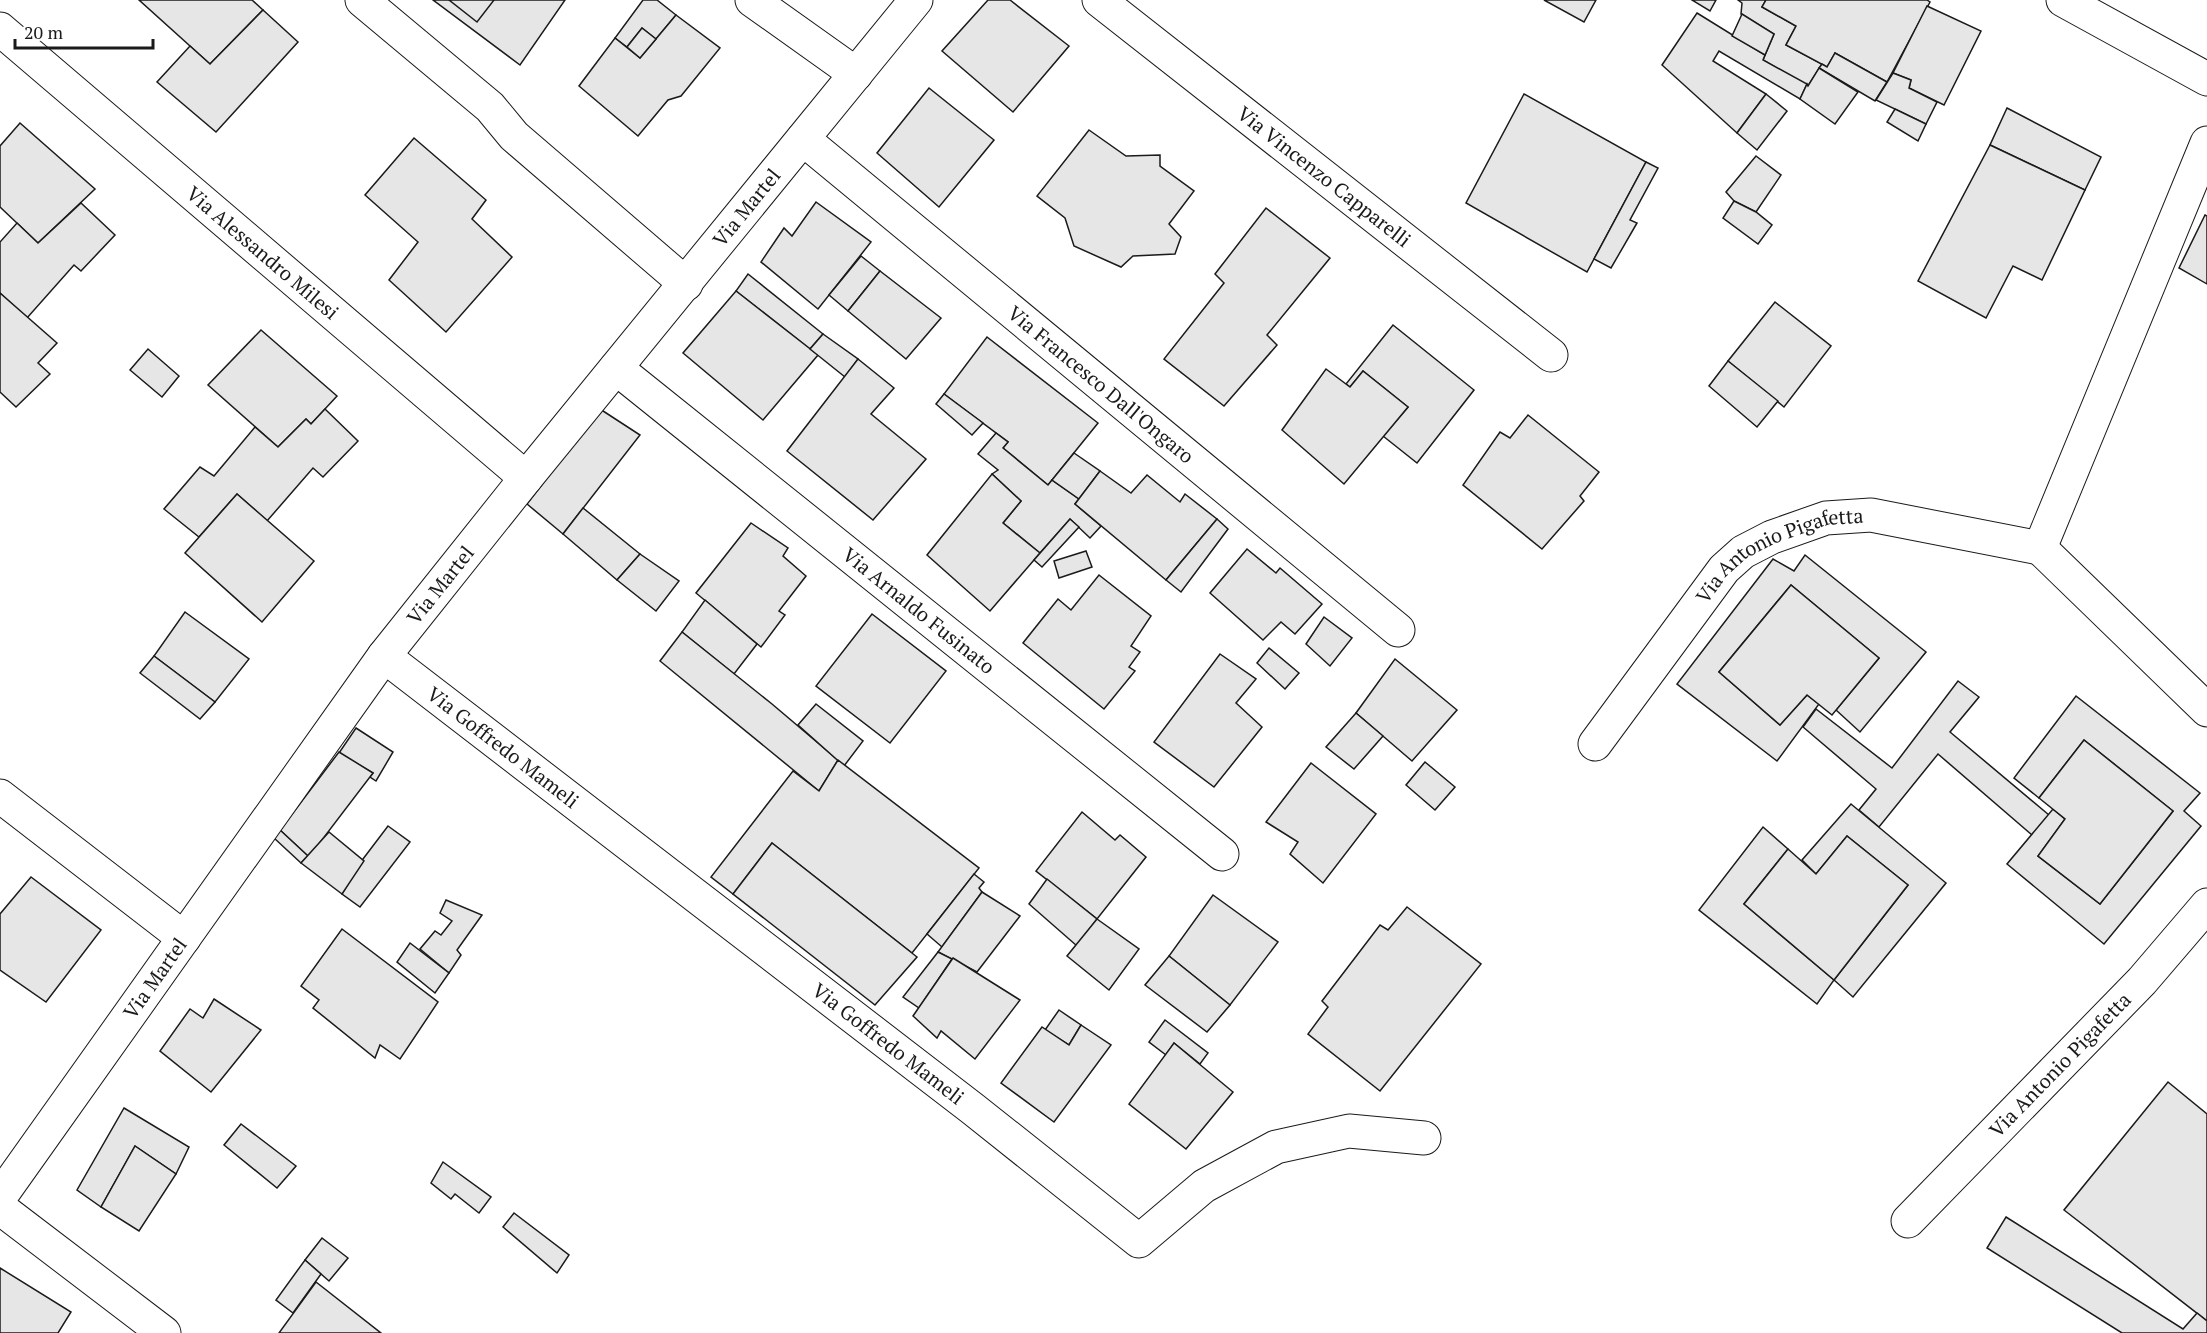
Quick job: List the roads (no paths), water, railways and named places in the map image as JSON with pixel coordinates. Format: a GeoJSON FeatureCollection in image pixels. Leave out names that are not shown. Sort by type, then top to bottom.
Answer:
{"type":"FeatureCollection","features":[{"type":"Feature","properties":{"kind":"street"},"geometry":{"type":"LineString","coordinates":[[362,0],[490,107],[514,136],[686,284]]}},
{"type":"Feature","properties":{"kind":"street"},"geometry":{"type":"LineString","coordinates":[[752,0],[856,74]]}},
{"type":"Feature","properties":{"kind":"street","name":"Via Martel"},"geometry":{"type":"LineString","coordinates":[[0,1197],[384,656],[526,478],[916,0]]}},
{"type":"Feature","properties":{"kind":"street","name":"Via Vincenzo Capparelli"},"geometry":{"type":"LineString","coordinates":[[1099,0],[1551,354]]}},
{"type":"Feature","properties":{"kind":"street"},"geometry":{"type":"LineString","coordinates":[[2063,0],[2207,79]]}},
{"type":"Feature","properties":{"kind":"street","name":"Via Alessandro Milesi"},"geometry":{"type":"LineString","coordinates":[[0,29],[526,478]]}},
{"type":"Feature","properties":{"kind":"street","name":"Via Francesco Dall'Ongaro"},"geometry":{"type":"LineString","coordinates":[[802,139],[1398,630]]}},
{"type":"Feature","properties":{"kind":"street"},"geometry":{"type":"LineString","coordinates":[[2207,143],[2040,548],[2207,710]]}},
{"type":"Feature","properties":{"kind":"street","name":"Via Arnaldo Fusinato"},"geometry":{"type":"LineString","coordinates":[[616,368],[1222,854]]}},
{"type":"Feature","properties":{"kind":"street","name":"Via Antonio Pigafetta"},"geometry":{"type":"LineString","coordinates":[[1595,744],[1724,569],[1743,552],[1772,537],[1826,518],[1871,515],[2040,548]]}},
{"type":"Feature","properties":{"kind":"street","name":"Via Goffredo Mameli"},"geometry":{"type":"LineString","coordinates":[[384,656],[973,1109],[1139,1242],[1204,1186],[1276,1147],[1349,1131],[1424,1138]]}},
{"type":"Feature","properties":{"kind":"street"},"geometry":{"type":"LineString","coordinates":[[0,796],[184,938]]}},
{"type":"Feature","properties":{"kind":"street","name":"Via Antonio Pigafetta"},"geometry":{"type":"LineString","coordinates":[[1908,1221],[2142,981],[2207,905]]}},
{"type":"Feature","properties":{"kind":"street"},"geometry":{"type":"LineString","coordinates":[[0,1208],[164,1333]]}}]}
